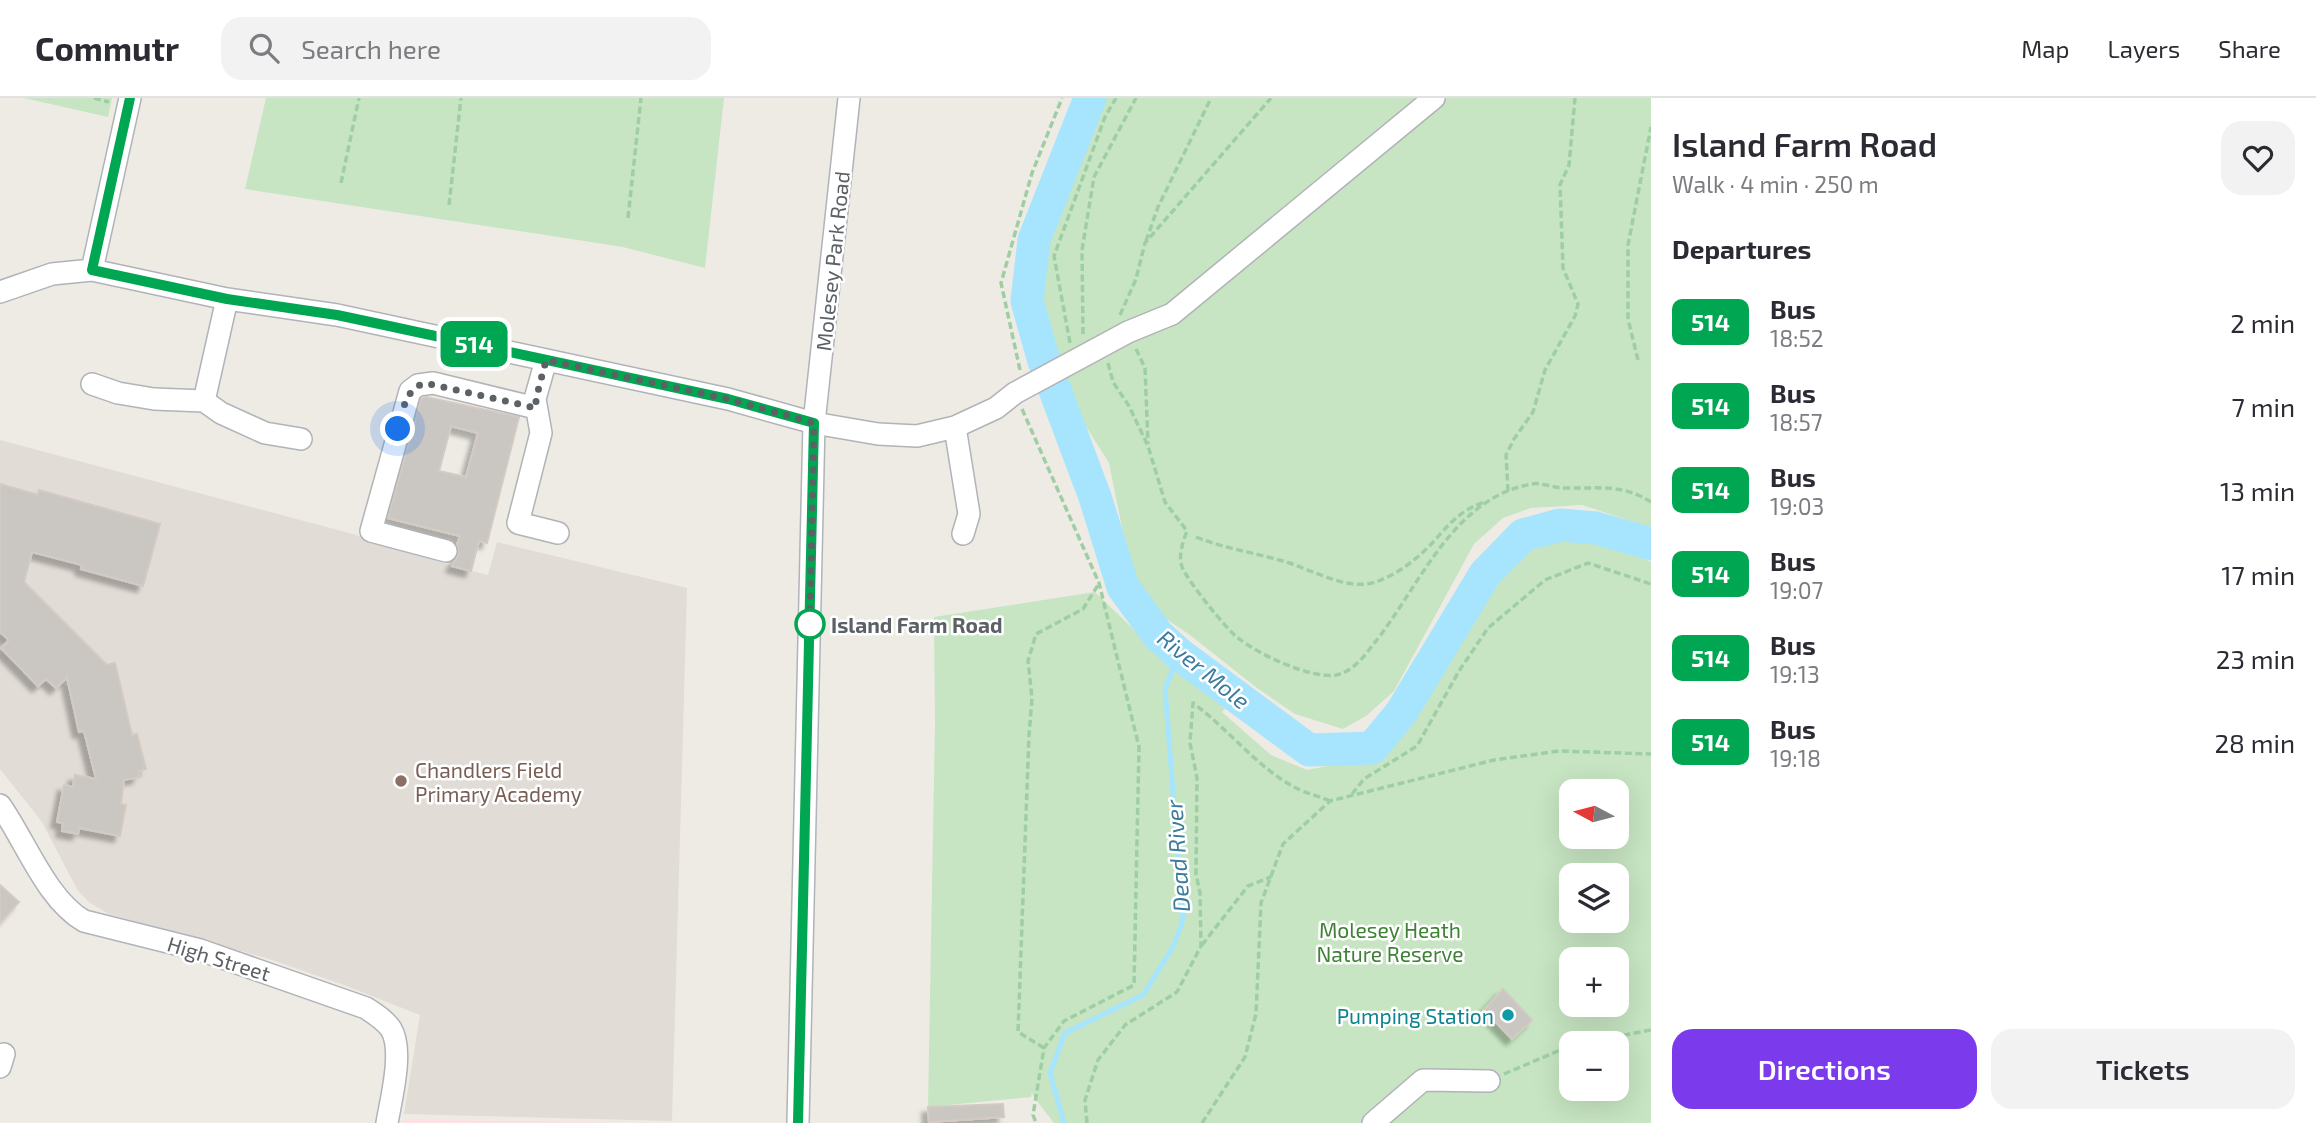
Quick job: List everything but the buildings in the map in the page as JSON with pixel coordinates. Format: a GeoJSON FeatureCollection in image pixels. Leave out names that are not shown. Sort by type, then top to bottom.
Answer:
{"type":"FeatureCollection","features":[{"type":"Feature","properties":{"kind":"street"},"geometry":{"type":"LineString","coordinates":[[92,270],[130,98]]}},
{"type":"Feature","properties":{"kind":"street","name":"Molesey Park Road"},"geometry":{"type":"LineString","coordinates":[[814,423],[849,98]]}},
{"type":"Feature","properties":{"kind":"street"},"geometry":{"type":"LineString","coordinates":[[0,292],[52,274],[92,270],[227,299],[337,315],[728,399],[814,423],[878,434],[917,436],[956,427],[996,408],[1020,391],[1128,332],[1172,314],[1434,98]]}},
{"type":"Feature","properties":{"kind":"street"},"geometry":{"type":"LineString","coordinates":[[204,401],[227,299]]}},
{"type":"Feature","properties":{"kind":"street"},"geometry":{"type":"LineString","coordinates":[[546,360],[536,399],[541,433],[518,523],[558,533]]}},
{"type":"Feature","properties":{"kind":"street"},"geometry":{"type":"LineString","coordinates":[[446,551],[371,531],[410,391],[418,385],[433,383],[536,408]]}},
{"type":"Feature","properties":{"kind":"street"},"geometry":{"type":"LineString","coordinates":[[92,384],[118,393],[154,399],[204,401],[221,413],[265,433],[301,439]]}},
{"type":"Feature","properties":{"kind":"street"},"geometry":{"type":"LineString","coordinates":[[798,1123],[814,423]]}},
{"type":"Feature","properties":{"kind":"street"},"geometry":{"type":"LineString","coordinates":[[956,427],[969,514],[963,534]]}},
{"type":"Feature","properties":{"kind":"street","name":"High Street"},"geometry":{"type":"LineString","coordinates":[[0,805],[58,898],[71,913],[84,921],[212,954],[366,1008],[383,1020],[395,1037],[397,1050],[387,1123]]}},
{"type":"Feature","properties":{"kind":"street"},"geometry":{"type":"LineString","coordinates":[[1373,1123],[1423,1080],[1489,1081]]}},
{"type":"Feature","properties":{"kind":"path"},"geometry":{"type":"LineString","coordinates":[[341,183],[359,98]]}},
{"type":"Feature","properties":{"kind":"path"},"geometry":{"type":"LineString","coordinates":[[449,205],[461,98]]}},
{"type":"Feature","properties":{"kind":"path"},"geometry":{"type":"LineString","coordinates":[[628,218],[641,98]]}},
{"type":"Feature","properties":{"kind":"path"},"geometry":{"type":"LineString","coordinates":[[1036,1123],[1033,1115],[1044,1048],[1064,1021],[1134,985],[1139,747],[1099,583],[1020,391],[1001,283],[1032,173],[1062,98]]}},
{"type":"Feature","properties":{"kind":"path"},"geometry":{"type":"LineString","coordinates":[[1079,359],[1054,256],[1105,117],[1116,98]]}},
{"type":"Feature","properties":{"kind":"path"},"geometry":{"type":"LineString","coordinates":[[1079,359],[1082,250],[1094,177],[1136,98]]}},
{"type":"Feature","properties":{"kind":"path"},"geometry":{"type":"LineString","coordinates":[[1211,98],[1158,207],[1136,279],[1103,346],[1113,383],[1129,406],[1148,446],[1165,502],[1187,531],[1181,548],[1181,566],[1195,587],[1237,638],[1295,670],[1336,675],[1357,666],[1465,518],[1490,500]]}},
{"type":"Feature","properties":{"kind":"path"},"geometry":{"type":"LineString","coordinates":[[1146,243],[1270,98]]}},
{"type":"Feature","properties":{"kind":"path"},"geometry":{"type":"LineString","coordinates":[[1508,491],[1506,455],[1533,412],[1545,370],[1578,304],[1563,268],[1560,186],[1569,164],[1574,98]]}},
{"type":"Feature","properties":{"kind":"path"},"geometry":{"type":"LineString","coordinates":[[1638,360],[1628,319],[1628,245],[1651,127]]}},
{"type":"Feature","properties":{"kind":"path"},"geometry":{"type":"LineString","coordinates":[[1128,332],[1145,368],[1148,446]]}},
{"type":"Feature","properties":{"kind":"path"},"geometry":{"type":"LineString","coordinates":[[1196,537],[1220,547],[1280,560],[1352,584],[1372,583],[1393,574],[1416,559],[1466,508],[1535,483],[1561,488],[1618,488],[1651,502]]}},
{"type":"Feature","properties":{"kind":"path"},"geometry":{"type":"LineString","coordinates":[[1351,796],[1364,779],[1417,746],[1459,671],[1488,628],[1545,580],[1588,563],[1651,584]]}},
{"type":"Feature","properties":{"kind":"path"},"geometry":{"type":"LineString","coordinates":[[1044,1048],[1018,1032],[1028,735],[1032,698],[1028,661],[1036,635],[1083,608],[1099,583]]}},
{"type":"Feature","properties":{"kind":"path"},"geometry":{"type":"LineString","coordinates":[[1201,946],[1200,893],[1196,874],[1197,778],[1190,743],[1193,702],[1221,724],[1254,759],[1295,788],[1330,801]]}},
{"type":"Feature","properties":{"kind":"path"},"geometry":{"type":"LineString","coordinates":[[1202,1123],[1245,1057],[1256,1014],[1261,902],[1283,844],[1330,801],[1494,760],[1559,751],[1651,754]]}},
{"type":"Feature","properties":{"kind":"path"},"geometry":{"type":"LineString","coordinates":[[1087,1123],[1085,1100],[1098,1060],[1125,1025],[1177,992],[1201,946],[1248,886],[1271,877]]}},
{"type":"Feature","properties":{"kind":"path"},"geometry":{"type":"LineString","coordinates":[[1629,1034],[1651,1030]]}},
{"type":"Feature","properties":{"kind":"path"},"geometry":{"type":"LineString","coordinates":[[1489,1081],[1559,1051]]}},
{"type":"Feature","properties":{"kind":"shaded area","name":"Chandlers Field Primary Academy"},"geometry":{"type":"Polygon","coordinates":[[[0,440],[353,534],[488,575],[497,542],[687,588],[672,1121],[404,1114],[420,1015],[266,958],[109,914],[90,903],[78,891],[42,822],[0,769],[0,632],[9,640],[1,648],[38,686],[46,679],[55,688],[62,682],[70,690],[79,731],[87,730],[89,752],[98,787],[139,777],[138,771],[146,768],[137,734],[132,735],[115,663],[107,665],[22,580],[32,552],[82,565],[81,569],[143,586],[160,524],[40,490],[38,495],[0,484],[0,440]],[[75,775],[73,787],[64,786],[57,822],[63,823],[62,831],[77,834],[79,828],[120,836],[125,805],[75,775]]]}},
{"type":"Feature","properties":{"kind":"shaded area"},"geometry":{"type":"Polygon","coordinates":[[[403,1119],[629,1123],[403,1123],[403,1119]]]}},
{"type":"Feature","properties":{"kind":"green space"},"geometry":{"type":"Polygon","coordinates":[[[24,98],[112,98],[108,117],[24,98]]]}},
{"type":"Feature","properties":{"kind":"green space"},"geometry":{"type":"Polygon","coordinates":[[[266,98],[724,98],[705,268],[623,247],[245,189],[266,98]]]}},
{"type":"Feature","properties":{"kind":"green space"},"geometry":{"type":"Polygon","coordinates":[[[1104,98],[1651,98],[1651,532],[1634,522],[1582,505],[1531,508],[1503,518],[1474,544],[1394,691],[1366,716],[1343,729],[1295,714],[1160,615],[1139,591],[1130,568],[1109,463],[1075,409],[1043,306],[1045,257],[1060,202],[1092,117],[1104,98]]]}},
{"type":"Feature","properties":{"kind":"green space","name":"Molesey Heath Nature Reserve"},"geometry":{"type":"Polygon","coordinates":[[[1590,536],[1651,562],[1651,1123],[1054,1123],[1032,1092],[1031,1097],[928,1107],[935,723],[934,617],[1095,592],[1184,678],[1187,675],[1225,709],[1222,712],[1271,755],[1307,770],[1372,757],[1390,743],[1434,687],[1488,585],[1538,540],[1590,536]]]}},
{"type":"Feature","properties":{"kind":"waterway","name":"River Mole"},"geometry":{"type":"LineString","coordinates":[[1090,98],[1034,240],[1027,301],[1044,361],[1095,497],[1123,587],[1158,635],[1179,654],[1309,750],[1372,748],[1401,713],[1485,574],[1523,535],[1560,525],[1596,528],[1651,544]]}},
{"type":"Feature","properties":{"kind":"waterway","name":"Dead River"},"geometry":{"type":"LineString","coordinates":[[1064,1123],[1050,1073],[1065,1033],[1143,995],[1173,947],[1183,920],[1165,689],[1179,654]]}},
{"type":"Feature","properties":{"kind":"bus line","name":"514"},"geometry":{"type":"LineString","coordinates":[[130,98],[92,270],[227,299],[337,315],[389,326],[728,399],[814,423],[798,1123]]}},
{"type":"Feature","properties":{"kind":"place","name":"Island Farm Road"},"geometry":{"type":"Point","coordinates":[810,624]}},
{"type":"Feature","properties":{"kind":"place","name":"Chandlers Field Primary Academy"},"geometry":{"type":"Point","coordinates":[401,781]}},
{"type":"Feature","properties":{"kind":"place","name":"Pumping Station"},"geometry":{"type":"Point","coordinates":[1508,1015]}},
{"type":"Feature","properties":{"kind":"route"},"geometry":{"type":"LineString","coordinates":[[398,429],[410,391],[425,383],[536,408],[546,360],[728,399],[814,423],[810,624]]}}]}
